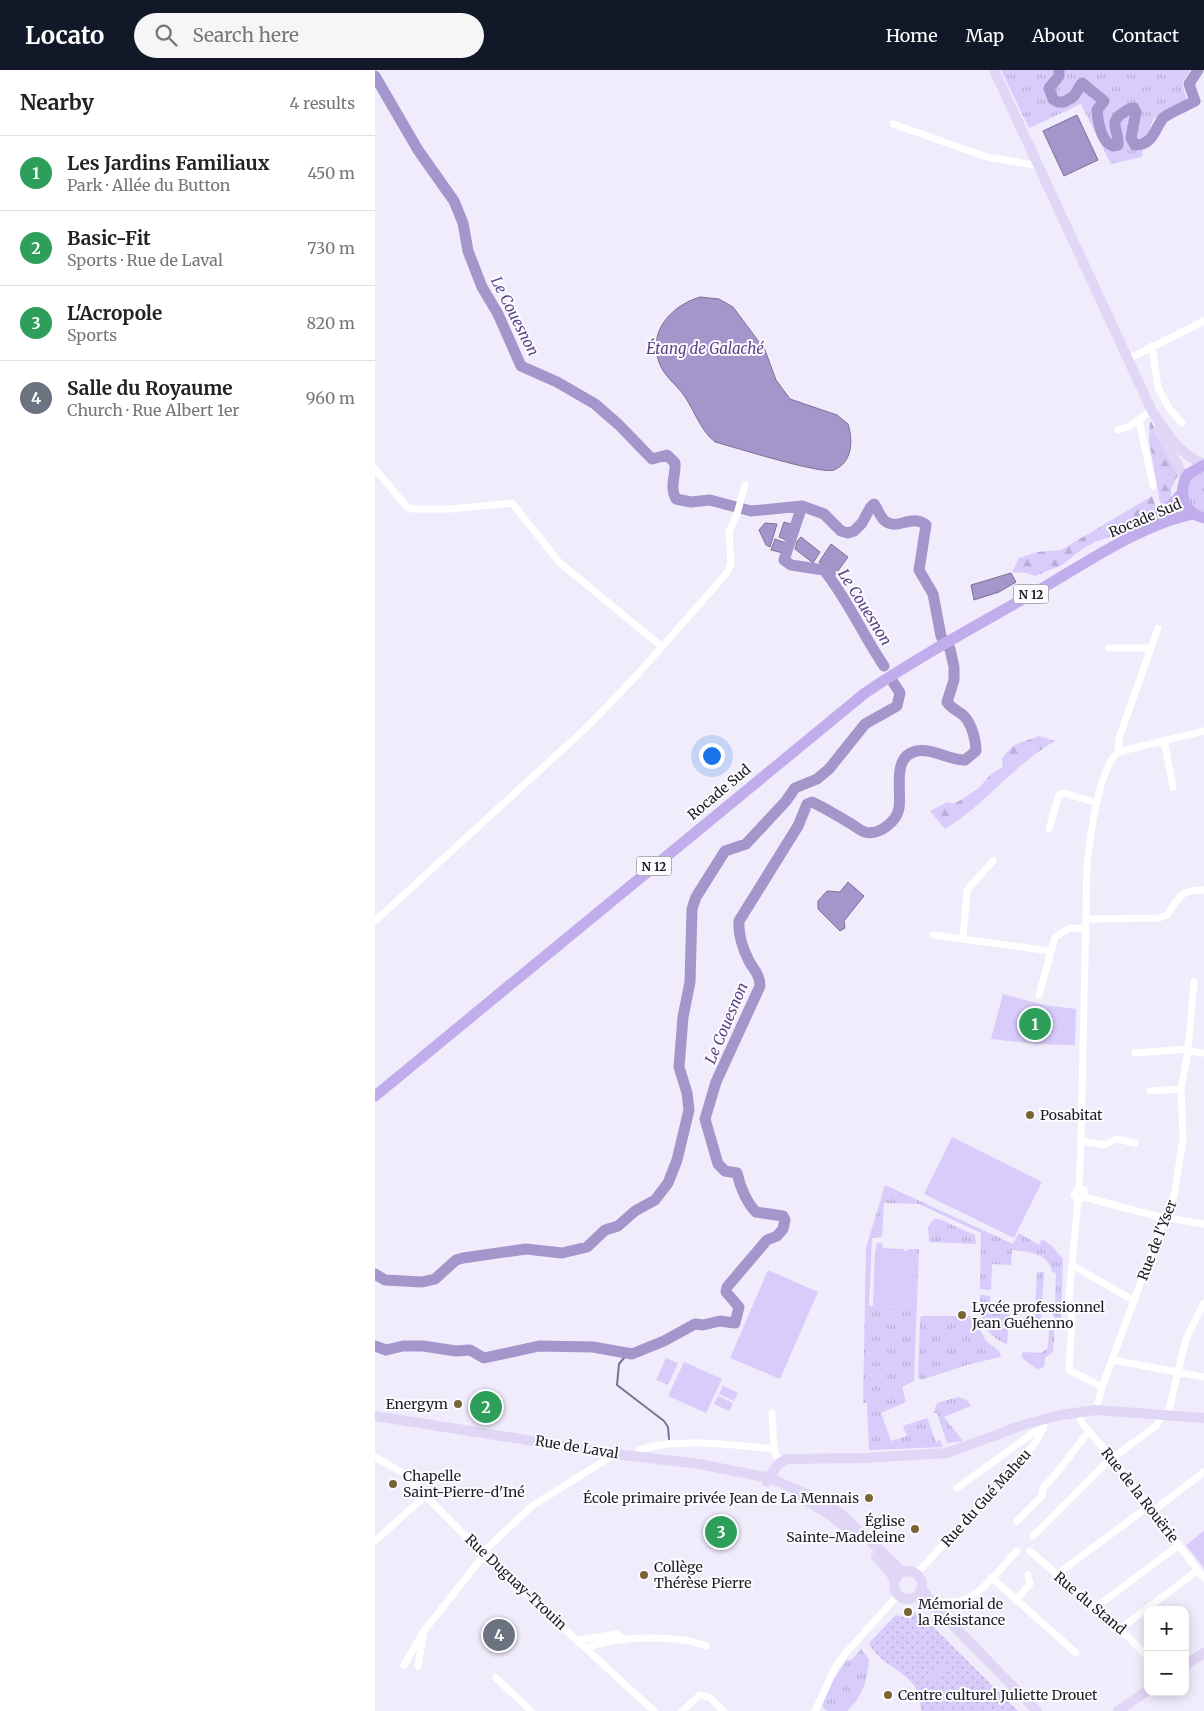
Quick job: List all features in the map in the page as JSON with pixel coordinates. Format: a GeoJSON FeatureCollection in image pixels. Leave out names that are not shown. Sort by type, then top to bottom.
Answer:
{"type":"FeatureCollection","features":[{"type":"Feature","properties":{"kind":"main road"},"geometry":{"type":"LineString","coordinates":[[1199,516],[1187,507],[1182,493],[1185,480],[1193,470],[1204,465]]}},
{"type":"Feature","properties":{"kind":"main road","name":"Rocade Sud"},"geometry":{"type":"LineString","coordinates":[[1109,550],[1168,508],[1182,493]]}},
{"type":"Feature","properties":{"kind":"main road","name":"Rocade Sud"},"geometry":{"type":"LineString","coordinates":[[375,1096],[830,720],[886,679],[1109,550],[1172,519],[1199,516]]}},
{"type":"Feature","properties":{"kind":"street"},"geometry":{"type":"LineString","coordinates":[[994,70],[1128,358],[1148,417],[1172,454],[1185,480]]}},
{"type":"Feature","properties":{"kind":"street"},"geometry":{"type":"LineString","coordinates":[[893,124],[987,157],[1039,166]]}},
{"type":"Feature","properties":{"kind":"street"},"geometry":{"type":"LineString","coordinates":[[1128,358],[1204,321]]}},
{"type":"Feature","properties":{"kind":"street"},"geometry":{"type":"LineString","coordinates":[[1152,346],[1158,388],[1169,408],[1181,423]]}},
{"type":"Feature","properties":{"kind":"street"},"geometry":{"type":"LineString","coordinates":[[1118,430],[1148,417]]}},
{"type":"Feature","properties":{"kind":"street"},"geometry":{"type":"LineString","coordinates":[[1148,417],[1187,456],[1204,465]]}},
{"type":"Feature","properties":{"kind":"street"},"geometry":{"type":"LineString","coordinates":[[1148,417],[1153,486]]}},
{"type":"Feature","properties":{"kind":"street"},"geometry":{"type":"LineString","coordinates":[[375,469],[407,507],[412,509],[451,509],[512,503],[559,562],[661,646]]}},
{"type":"Feature","properties":{"kind":"street"},"geometry":{"type":"LineString","coordinates":[[375,920],[586,728],[637,675],[726,574],[731,564],[729,532],[737,514],[745,485]]}},
{"type":"Feature","properties":{"kind":"street"},"geometry":{"type":"LineString","coordinates":[[1118,752],[1119,738],[1149,648],[1158,628]]}},
{"type":"Feature","properties":{"kind":"street"},"geometry":{"type":"LineString","coordinates":[[1109,648],[1149,648]]}},
{"type":"Feature","properties":{"kind":"street"},"geometry":{"type":"LineString","coordinates":[[1102,1387],[1069,1370],[1072,1318],[1069,1298],[1081,1199],[1085,1192],[1079,1188],[1087,864],[1090,831],[1110,761],[1118,752],[1204,731]]}},
{"type":"Feature","properties":{"kind":"street"},"geometry":{"type":"LineString","coordinates":[[1164,741],[1173,787]]}},
{"type":"Feature","properties":{"kind":"street"},"geometry":{"type":"LineString","coordinates":[[1049,828],[1059,795],[1063,793],[1097,803]]}},
{"type":"Feature","properties":{"kind":"street"},"geometry":{"type":"LineString","coordinates":[[963,938],[967,890],[993,861]]}},
{"type":"Feature","properties":{"kind":"street"},"geometry":{"type":"LineString","coordinates":[[1086,919],[1159,918],[1167,915],[1178,898],[1185,892],[1204,890]]}},
{"type":"Feature","properties":{"kind":"street"},"geometry":{"type":"LineString","coordinates":[[1039,995],[1055,937],[1070,928],[1086,929]]}},
{"type":"Feature","properties":{"kind":"street"},"geometry":{"type":"LineString","coordinates":[[933,934],[1051,950]]}},
{"type":"Feature","properties":{"kind":"street","name":"Rue de l'Yser"},"geometry":{"type":"LineString","coordinates":[[1096,1410],[1102,1387],[1167,1218],[1175,1190],[1183,1139],[1181,1089],[1188,1050],[1194,982]]}},
{"type":"Feature","properties":{"kind":"street"},"geometry":{"type":"LineString","coordinates":[[1135,1053],[1188,1050],[1204,1053]]}},
{"type":"Feature","properties":{"kind":"street"},"geometry":{"type":"LineString","coordinates":[[1150,1091],[1181,1089]]}},
{"type":"Feature","properties":{"kind":"street"},"geometry":{"type":"LineString","coordinates":[[1081,1141],[1105,1145],[1116,1139],[1135,1142]]}},
{"type":"Feature","properties":{"kind":"street"},"geometry":{"type":"LineString","coordinates":[[1081,1199],[1204,1224]]}},
{"type":"Feature","properties":{"kind":"street"},"geometry":{"type":"LineString","coordinates":[[1072,1266],[1134,1301]]}},
{"type":"Feature","properties":{"kind":"street"},"geometry":{"type":"LineString","coordinates":[[1033,1536],[1112,1458],[1156,1426],[1166,1414],[1186,1339],[1204,1303]]}},
{"type":"Feature","properties":{"kind":"street"},"geometry":{"type":"LineString","coordinates":[[1113,1360],[1204,1376]]}},
{"type":"Feature","properties":{"kind":"street"},"geometry":{"type":"LineString","coordinates":[[768,1480],[779,1463],[789,1458],[855,1459],[947,1453],[1047,1418],[1079,1412],[1096,1410],[1204,1418]]}},
{"type":"Feature","properties":{"kind":"street","name":"Rue de la Rouërie"},"geometry":{"type":"LineString","coordinates":[[1079,1412],[1082,1423],[1112,1458],[1204,1578]]}},
{"type":"Feature","properties":{"kind":"street"},"geometry":{"type":"LineString","coordinates":[[772,1413],[774,1449],[779,1463]]}},
{"type":"Feature","properties":{"kind":"street","name":"Rue de Laval"},"geometry":{"type":"LineString","coordinates":[[375,1416],[638,1456],[639,1450],[647,1447],[692,1444],[774,1449]]}},
{"type":"Feature","properties":{"kind":"street","name":"Rue du Gué Maheu"},"geometry":{"type":"LineString","coordinates":[[917,1574],[1020,1462],[1034,1445],[1047,1418]]}},
{"type":"Feature","properties":{"kind":"street"},"geometry":{"type":"LineString","coordinates":[[957,1488],[1043,1428]]}},
{"type":"Feature","properties":{"kind":"street"},"geometry":{"type":"LineString","coordinates":[[1017,1521],[1042,1496],[1043,1488],[1063,1468],[1089,1431]]}},
{"type":"Feature","properties":{"kind":"street"},"geometry":{"type":"LineString","coordinates":[[404,1665],[424,1630],[483,1554],[532,1506],[615,1454],[629,1460],[768,1480],[803,1498],[839,1522],[888,1569],[895,1581],[898,1595],[903,1598],[913,1598],[940,1612]]}},
{"type":"Feature","properties":{"kind":"street"},"geometry":{"type":"LineString","coordinates":[[638,1456],[707,1465],[768,1480],[817,1498],[840,1513],[903,1572]]}},
{"type":"Feature","properties":{"kind":"street","name":"Rue Duguay-Trouin"},"geometry":{"type":"LineString","coordinates":[[375,1457],[403,1472],[483,1554],[579,1640],[649,1710]]}},
{"type":"Feature","properties":{"kind":"street"},"geometry":{"type":"LineString","coordinates":[[1056,1575],[1204,1472]]}},
{"type":"Feature","properties":{"kind":"street"},"geometry":{"type":"LineString","coordinates":[[375,1541],[425,1496]]}},
{"type":"Feature","properties":{"kind":"street"},"geometry":{"type":"LineString","coordinates":[[1096,1608],[1179,1545]]}},
{"type":"Feature","properties":{"kind":"street"},"geometry":{"type":"LineString","coordinates":[[940,1612],[949,1602],[959,1603],[971,1598],[1017,1551]]}},
{"type":"Feature","properties":{"kind":"street","name":"Rue du Stand"},"geometry":{"type":"LineString","coordinates":[[1030,1551],[1120,1628],[1144,1653]]}},
{"type":"Feature","properties":{"kind":"street"},"geometry":{"type":"LineString","coordinates":[[1120,1628],[1198,1570]]}},
{"type":"Feature","properties":{"kind":"street"},"geometry":{"type":"LineString","coordinates":[[895,1581],[903,1572],[907,1571],[917,1574],[922,1581],[922,1590],[940,1612],[1037,1711]]}},
{"type":"Feature","properties":{"kind":"street"},"geometry":{"type":"LineString","coordinates":[[1015,1600],[1030,1584],[1029,1575]]}},
{"type":"Feature","properties":{"kind":"street"},"geometry":{"type":"LineString","coordinates":[[991,1577],[1076,1653]]}},
{"type":"Feature","properties":{"kind":"street"},"geometry":{"type":"LineString","coordinates":[[913,1598],[922,1590]]}},
{"type":"Feature","properties":{"kind":"street"},"geometry":{"type":"LineString","coordinates":[[815,1711],[835,1668],[844,1655],[898,1595]]}},
{"type":"Feature","properties":{"kind":"street"},"geometry":{"type":"LineString","coordinates":[[418,1666],[424,1630]]}},
{"type":"Feature","properties":{"kind":"street"},"geometry":{"type":"LineString","coordinates":[[579,1640],[617,1634],[625,1640]]}},
{"type":"Feature","properties":{"kind":"street"},"geometry":{"type":"LineString","coordinates":[[587,1648],[606,1642],[625,1640],[680,1640],[706,1646]]}},
{"type":"Feature","properties":{"kind":"street"},"geometry":{"type":"LineString","coordinates":[[1189,1662],[1204,1653]]}},
{"type":"Feature","properties":{"kind":"street"},"geometry":{"type":"LineString","coordinates":[[496,1678],[531,1711]]}},
{"type":"Feature","properties":{"kind":"street"},"geometry":{"type":"LineString","coordinates":[[1118,1711],[1144,1693]]}},
{"type":"Feature","properties":{"kind":"street"},"geometry":{"type":"LineString","coordinates":[[682,1711],[700,1695],[705,1695],[724,1711]]}},
{"type":"Feature","properties":{"kind":"green space"},"geometry":{"type":"Polygon","coordinates":[[[1001,70],[1190,70],[1182,83],[1188,104],[1154,118],[1144,142],[1142,157],[1111,164],[1081,104],[1029,128],[1001,70]]]}},
{"type":"Feature","properties":{"kind":"green space"},"geometry":{"type":"Polygon","coordinates":[[[1150,420],[1179,473],[1171,489],[1171,501],[1161,508],[1149,440],[1150,420]]]}},
{"type":"Feature","properties":{"kind":"green space"},"geometry":{"type":"Polygon","coordinates":[[[1204,469],[1204,515],[1191,505],[1187,489],[1191,479],[1204,469]]]}},
{"type":"Feature","properties":{"kind":"green space"},"geometry":{"type":"Polygon","coordinates":[[[1152,496],[1157,510],[1113,536],[1095,542],[1081,550],[1062,565],[1035,576],[1027,573],[1012,572],[1019,558],[1038,552],[1061,550],[1152,496]]]}},
{"type":"Feature","properties":{"kind":"green space"},"geometry":{"type":"Polygon","coordinates":[[[1039,736],[1055,741],[1026,761],[960,819],[945,829],[930,811],[947,802],[954,804],[978,789],[991,774],[1003,767],[1002,758],[1014,745],[1039,736]]]}},
{"type":"Feature","properties":{"kind":"green space"},"geometry":{"type":"Polygon","coordinates":[[[1003,994],[1044,1005],[1076,1009],[1075,1045],[1036,1044],[991,1039],[1003,994]]]}},
{"type":"Feature","properties":{"kind":"green space"},"geometry":{"type":"Polygon","coordinates":[[[952,1137],[1042,1182],[1014,1238],[924,1194],[952,1137]]]}},
{"type":"Feature","properties":{"kind":"green space"},"geometry":{"type":"Polygon","coordinates":[[[885,1185],[1013,1244],[1019,1233],[1039,1245],[1042,1239],[1052,1246],[1063,1259],[1061,1325],[1056,1322],[1051,1309],[1055,1309],[1056,1273],[1052,1272],[1050,1265],[1042,1257],[1036,1254],[1012,1250],[1011,1265],[992,1264],[991,1290],[980,1289],[981,1233],[919,1204],[884,1203],[882,1237],[872,1238],[869,1306],[915,1307],[916,1251],[908,1251],[908,1249],[919,1249],[914,1381],[902,1387],[906,1402],[881,1413],[891,1441],[907,1436],[903,1426],[927,1418],[936,1442],[940,1440],[943,1447],[869,1450],[867,1403],[863,1403],[866,1248],[885,1185]]]}},
{"type":"Feature","properties":{"kind":"green space"},"geometry":{"type":"Polygon","coordinates":[[[934,1219],[939,1219],[975,1235],[976,1244],[929,1242],[928,1227],[934,1219]]]}},
{"type":"Feature","properties":{"kind":"green space"},"geometry":{"type":"Polygon","coordinates":[[[877,1243],[882,1243],[883,1248],[904,1249],[904,1251],[876,1250],[877,1243]]]}},
{"type":"Feature","properties":{"kind":"green space"},"geometry":{"type":"Polygon","coordinates":[[[875,1250],[917,1251],[915,1307],[873,1306],[875,1250]]]}},
{"type":"Feature","properties":{"kind":"green space"},"geometry":{"type":"Polygon","coordinates":[[[768,1270],[818,1292],[780,1379],[730,1358],[768,1270]]]}},
{"type":"Feature","properties":{"kind":"green space"},"geometry":{"type":"Polygon","coordinates":[[[1037,1272],[1044,1272],[1041,1321],[1051,1325],[1054,1332],[1053,1352],[1045,1358],[1045,1364],[1040,1369],[1037,1369],[1021,1357],[1023,1352],[1041,1353],[1048,1348],[1049,1329],[1034,1328],[1037,1272]]]}},
{"type":"Feature","properties":{"kind":"green space"},"geometry":{"type":"Polygon","coordinates":[[[980,1295],[990,1296],[990,1313],[1009,1314],[1007,1344],[988,1331],[982,1319],[980,1295]]]}},
{"type":"Feature","properties":{"kind":"green space"},"geometry":{"type":"Polygon","coordinates":[[[922,1316],[973,1316],[986,1341],[999,1351],[1001,1357],[970,1364],[921,1380],[918,1377],[920,1318],[922,1316]]]}},
{"type":"Feature","properties":{"kind":"green space"},"geometry":{"type":"Polygon","coordinates":[[[666,1358],[678,1363],[668,1385],[656,1380],[666,1358]]]}},
{"type":"Feature","properties":{"kind":"green space"},"geometry":{"type":"Polygon","coordinates":[[[684,1362],[722,1379],[706,1413],[668,1396],[684,1362]]]}},
{"type":"Feature","properties":{"kind":"green space"},"geometry":{"type":"Polygon","coordinates":[[[723,1386],[738,1393],[734,1401],[719,1394],[723,1386]]]}},
{"type":"Feature","properties":{"kind":"green space"},"geometry":{"type":"Polygon","coordinates":[[[718,1396],[733,1403],[729,1411],[714,1404],[718,1396]]]}},
{"type":"Feature","properties":{"kind":"green space"},"geometry":{"type":"Polygon","coordinates":[[[958,1397],[967,1400],[971,1406],[944,1417],[963,1441],[947,1443],[937,1413],[933,1413],[937,1403],[958,1397]]]}},
{"type":"Feature","properties":{"kind":"green space"},"geometry":{"type":"Polygon","coordinates":[[[1204,1531],[1204,1568],[1186,1545],[1204,1531]]]}},
{"type":"Feature","properties":{"kind":"green space"},"geometry":{"type":"Polygon","coordinates":[[[915,1612],[926,1620],[1018,1711],[921,1711],[920,1697],[915,1687],[900,1672],[883,1660],[869,1643],[896,1615],[911,1619],[915,1612]]]}},
{"type":"Feature","properties":{"kind":"green space"},"geometry":{"type":"Polygon","coordinates":[[[861,1649],[869,1659],[866,1681],[857,1700],[847,1711],[827,1711],[822,1706],[833,1680],[847,1660],[851,1660],[861,1649]]]}},
{"type":"Feature","properties":{"kind":"green space"},"geometry":{"type":"Polygon","coordinates":[[[940,1662],[949,1670],[935,1685],[926,1677],[940,1662]]]}},
{"type":"Feature","properties":{"kind":"water"},"geometry":{"type":"Polygon","coordinates":[[[1077,115],[1098,160],[1064,176],[1043,131],[1077,115]]]}},
{"type":"Feature","properties":{"kind":"water","name":"Étang de Galaché"},"geometry":{"type":"Polygon","coordinates":[[[700,297],[719,299],[733,307],[765,350],[776,380],[790,399],[837,415],[848,424],[851,443],[845,462],[834,470],[796,465],[715,442],[710,438],[685,397],[661,367],[656,343],[658,333],[670,314],[689,301],[700,297]]]}},
{"type":"Feature","properties":{"kind":"water"},"geometry":{"type":"Polygon","coordinates":[[[784,522],[791,524],[786,540],[779,537],[784,522]]]}},
{"type":"Feature","properties":{"kind":"water"},"geometry":{"type":"Polygon","coordinates":[[[765,523],[777,524],[770,547],[766,545],[759,530],[765,523]]]}},
{"type":"Feature","properties":{"kind":"water"},"geometry":{"type":"Polygon","coordinates":[[[801,537],[820,552],[813,563],[795,549],[797,541],[801,537]]]}},
{"type":"Feature","properties":{"kind":"water"},"geometry":{"type":"Polygon","coordinates":[[[775,539],[786,543],[783,553],[771,550],[775,539]]]}},
{"type":"Feature","properties":{"kind":"water"},"geometry":{"type":"Polygon","coordinates":[[[831,544],[848,557],[835,575],[819,562],[831,544]]]}},
{"type":"Feature","properties":{"kind":"water"},"geometry":{"type":"Polygon","coordinates":[[[1011,573],[1016,582],[999,592],[974,600],[971,585],[1011,573]]]}},
{"type":"Feature","properties":{"kind":"water"},"geometry":{"type":"Polygon","coordinates":[[[848,882],[864,896],[844,921],[845,928],[840,931],[818,909],[818,901],[827,891],[840,892],[848,882]]]}},
{"type":"Feature","properties":{"kind":"waterway"},"geometry":{"type":"LineString","coordinates":[[1059,70],[1059,76],[1049,88],[1053,99],[1058,102],[1064,102],[1074,96],[1082,83],[1104,101],[1097,110],[1098,120],[1103,136],[1113,146],[1118,145],[1115,128],[1116,120],[1118,116],[1128,109],[1134,108],[1136,112],[1131,138],[1135,145],[1149,140],[1163,118],[1195,101],[1189,84],[1198,70]]}},
{"type":"Feature","properties":{"kind":"waterway","name":"Le Couesnon"},"geometry":{"type":"LineString","coordinates":[[375,76],[418,150],[454,201],[463,223],[468,251],[482,287],[498,314],[521,366],[557,382],[595,404],[619,425],[652,459],[667,455],[675,463],[673,490],[676,499],[691,502],[710,500],[751,511],[802,506],[824,514],[841,531],[848,533],[854,531],[862,523],[874,504],[883,519],[890,524],[916,521],[926,525],[919,570],[933,594],[941,636],[950,649],[954,667],[954,680],[947,702],[963,715],[970,724],[976,751],[965,760],[923,751],[909,754],[904,760],[899,775],[900,801],[898,813],[887,826],[876,832],[865,832],[817,804],[812,802],[807,804],[798,826],[739,921],[739,931],[743,946],[758,976],[760,986],[716,1082],[705,1119],[718,1164],[725,1171],[737,1173],[744,1194],[756,1212],[783,1216],[785,1220],[783,1229],[777,1236],[767,1240],[727,1287],[726,1292],[739,1307],[735,1323],[720,1321],[703,1325],[695,1324],[664,1341],[632,1354],[593,1347],[539,1346],[484,1358],[470,1350],[456,1351],[423,1346],[403,1346],[386,1350],[375,1346]]}},
{"type":"Feature","properties":{"kind":"waterway","name":"Le Couesnon"},"geometry":{"type":"LineString","coordinates":[[802,506],[784,560],[791,565],[824,570],[841,593],[884,666]]}},
{"type":"Feature","properties":{"kind":"waterway","name":"Le Couesnon"},"geometry":{"type":"LineString","coordinates":[[375,1274],[385,1280],[422,1282],[435,1279],[456,1260],[463,1258],[526,1249],[562,1253],[587,1247],[605,1230],[618,1226],[635,1211],[655,1200],[668,1183],[677,1160],[689,1110],[687,1093],[679,1067],[683,1017],[690,982],[692,909],[696,897],[725,851],[746,844],[786,801],[795,788],[817,779],[829,769],[865,724],[897,706],[900,693],[893,682]]}},
{"type":"Feature","properties":{"kind":"waterway"},"geometry":{"type":"LineString","coordinates":[[628,1353],[619,1364],[617,1385],[664,1421],[668,1427],[669,1439]]}},
{"type":"Feature","properties":{"kind":"place","name":"Les Jardins Familiaux"},"geometry":{"type":"Point","coordinates":[1035,1024]}},
{"type":"Feature","properties":{"kind":"place","name":"Posabitat"},"geometry":{"type":"Point","coordinates":[1030,1115]}},
{"type":"Feature","properties":{"kind":"place","name":"Lycée professionnel Jean Guéhenno"},"geometry":{"type":"Point","coordinates":[962,1315]}},
{"type":"Feature","properties":{"kind":"place","name":"Energym"},"geometry":{"type":"Point","coordinates":[458,1404]}},
{"type":"Feature","properties":{"kind":"place","name":"Basic-Fit"},"geometry":{"type":"Point","coordinates":[486,1407]}},
{"type":"Feature","properties":{"kind":"place","name":"Chapelle Saint-Pierre-d'Iné"},"geometry":{"type":"Point","coordinates":[393,1484]}},
{"type":"Feature","properties":{"kind":"place","name":"École primaire privée Jean de La Mennais"},"geometry":{"type":"Point","coordinates":[869,1498]}},
{"type":"Feature","properties":{"kind":"place","name":"Église Sainte-Madeleine"},"geometry":{"type":"Point","coordinates":[915,1529]}},
{"type":"Feature","properties":{"kind":"place","name":"L'Acropole"},"geometry":{"type":"Point","coordinates":[721,1532]}},
{"type":"Feature","properties":{"kind":"place","name":"Collège Thérèse Pierre"},"geometry":{"type":"Point","coordinates":[644,1575]}},
{"type":"Feature","properties":{"kind":"place","name":"Mémorial de la Résistance"},"geometry":{"type":"Point","coordinates":[908,1612]}},
{"type":"Feature","properties":{"kind":"place","name":"Salle du Royaume"},"geometry":{"type":"Point","coordinates":[499,1635]}},
{"type":"Feature","properties":{"kind":"place","name":"Centre culturel Juliette Drouet"},"geometry":{"type":"Point","coordinates":[888,1695]}}]}
